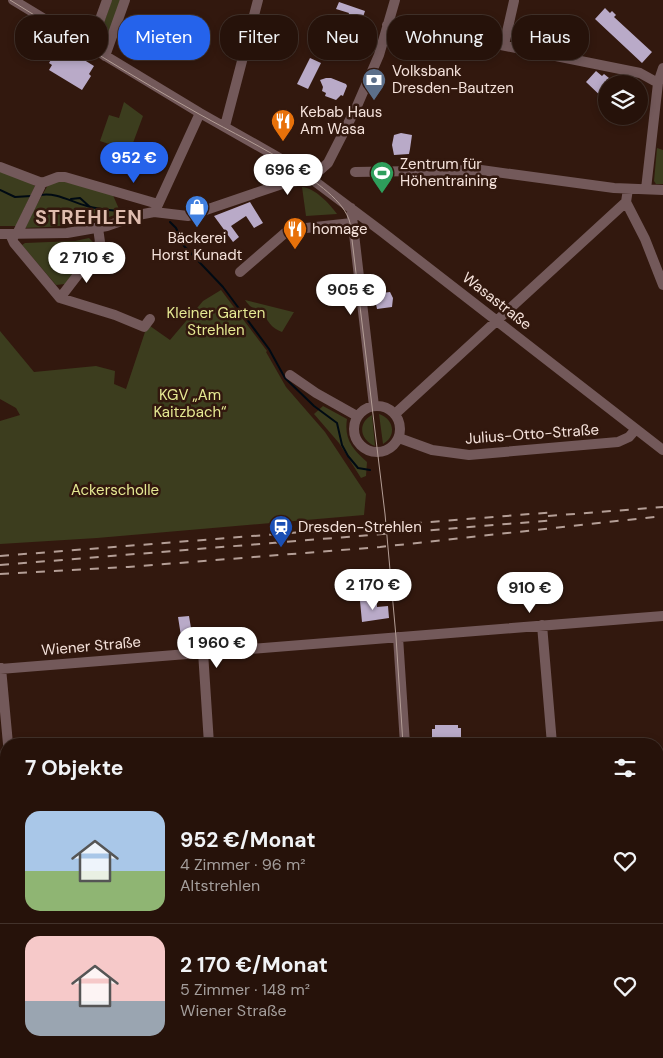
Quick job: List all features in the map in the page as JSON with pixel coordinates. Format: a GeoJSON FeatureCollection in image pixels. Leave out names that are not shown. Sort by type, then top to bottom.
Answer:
{"type":"FeatureCollection","features":[{"type":"Feature","properties":{"kind":"street","name":"Wasastraße"},"geometry":{"type":"LineString","coordinates":[[14,0],[38,15]]}},
{"type":"Feature","properties":{"kind":"street"},"geometry":{"type":"LineString","coordinates":[[102,15],[107,0]]}},
{"type":"Feature","properties":{"kind":"street"},"geometry":{"type":"LineString","coordinates":[[108,48],[125,0]]}},
{"type":"Feature","properties":{"kind":"street"},"geometry":{"type":"LineString","coordinates":[[225,126],[258,0]]}},
{"type":"Feature","properties":{"kind":"street"},"geometry":{"type":"LineString","coordinates":[[390,15],[395,0]]}},
{"type":"Feature","properties":{"kind":"street"},"geometry":{"type":"LineString","coordinates":[[514,1],[504,45],[640,73],[658,83]]}},
{"type":"Feature","properties":{"kind":"street"},"geometry":{"type":"LineString","coordinates":[[9,234],[39,191],[58,177],[65,177],[188,216],[282,184],[311,178],[325,167],[354,111],[378,55],[387,26]]}},
{"type":"Feature","properties":{"kind":"street","name":"Wasastraße"},"geometry":{"type":"LineString","coordinates":[[108,58],[200,113],[284,159],[311,178],[663,450]]}},
{"type":"Feature","properties":{"kind":"street"},"geometry":{"type":"LineString","coordinates":[[646,189],[658,83],[663,68]]}},
{"type":"Feature","properties":{"kind":"street"},"geometry":{"type":"LineString","coordinates":[[9,234],[67,233],[98,228],[154,206],[200,113]]}},
{"type":"Feature","properties":{"kind":"street"},"geometry":{"type":"LineString","coordinates":[[0,167],[39,191]]}},
{"type":"Feature","properties":{"kind":"street"},"geometry":{"type":"LineString","coordinates":[[355,172],[481,170],[628,189],[663,190]]}},
{"type":"Feature","properties":{"kind":"street"},"geometry":{"type":"LineString","coordinates":[[628,189],[626,202],[646,239],[663,285]]}},
{"type":"Feature","properties":{"kind":"street"},"geometry":{"type":"LineString","coordinates":[[395,414],[626,202]]}},
{"type":"Feature","properties":{"kind":"street"},"geometry":{"type":"LineString","coordinates":[[351,208],[374,406]]}},
{"type":"Feature","properties":{"kind":"street"},"geometry":{"type":"LineString","coordinates":[[240,272],[281,236],[290,231],[352,223]]}},
{"type":"Feature","properties":{"kind":"street"},"geometry":{"type":"LineString","coordinates":[[60,298],[93,255],[100,242],[98,228]]}},
{"type":"Feature","properties":{"kind":"street"},"geometry":{"type":"LineString","coordinates":[[9,234],[14,243],[60,298],[115,315],[144,327],[150,319]]}},
{"type":"Feature","properties":{"kind":"street"},"geometry":{"type":"LineString","coordinates":[[290,375],[316,393],[357,416]]}},
{"type":"Feature","properties":{"kind":"street"},"geometry":{"type":"LineString","coordinates":[[374,406],[384,407],[395,414],[400,425],[399,438],[389,449],[383,452],[371,452],[364,449],[355,438],[354,423],[357,416],[367,408],[374,406]]}},
{"type":"Feature","properties":{"kind":"street","name":"Julius-Otto-Straße"},"geometry":{"type":"LineString","coordinates":[[399,438],[432,450],[468,455],[618,442],[629,437],[636,429]]}},
{"type":"Feature","properties":{"kind":"street","name":"Wiener Straße"},"geometry":{"type":"LineString","coordinates":[[1,669],[663,616]]}},
{"type":"Feature","properties":{"kind":"street"},"geometry":{"type":"LineString","coordinates":[[542,625],[551,738]]}},
{"type":"Feature","properties":{"kind":"street"},"geometry":{"type":"LineString","coordinates":[[398,637],[405,738]]}},
{"type":"Feature","properties":{"kind":"street"},"geometry":{"type":"LineString","coordinates":[[203,652],[209,738]]}},
{"type":"Feature","properties":{"kind":"street"},"geometry":{"type":"LineString","coordinates":[[1,669],[7,738]]}},
{"type":"Feature","properties":{"kind":"green space"},"geometry":{"type":"Polygon","coordinates":[[[112,0],[122,0],[108,36],[107,15],[112,0]]]}},
{"type":"Feature","properties":{"kind":"green space"},"geometry":{"type":"Polygon","coordinates":[[[124,102],[143,116],[130,151],[100,141],[109,115],[119,118],[124,102]]]}},
{"type":"Feature","properties":{"kind":"green space"},"geometry":{"type":"Polygon","coordinates":[[[657,148],[663,150],[663,184],[656,184],[654,181],[657,148]]]}},
{"type":"Feature","properties":{"kind":"green space"},"geometry":{"type":"Polygon","coordinates":[[[0,172],[11,173],[35,186],[16,226],[0,226],[0,172]]]}},
{"type":"Feature","properties":{"kind":"green space"},"geometry":{"type":"Polygon","coordinates":[[[61,181],[112,193],[119,209],[118,214],[95,221],[71,225],[23,228],[48,185],[61,181]]]}},
{"type":"Feature","properties":{"kind":"green space"},"geometry":{"type":"Polygon","coordinates":[[[302,187],[317,193],[337,214],[306,216],[302,187]]]}},
{"type":"Feature","properties":{"kind":"green space"},"geometry":{"type":"Polygon","coordinates":[[[89,238],[94,243],[93,246],[65,284],[56,285],[22,245],[25,243],[75,241],[89,238]]]}},
{"type":"Feature","properties":{"kind":"green space"},"geometry":{"type":"Polygon","coordinates":[[[221,290],[267,351],[286,387],[325,432],[366,494],[364,515],[97,538],[0,544],[0,421],[20,415],[16,408],[0,399],[0,331],[34,372],[96,366],[115,371],[114,384],[126,389],[145,332],[150,326],[170,340],[203,301],[221,290]]]}},
{"type":"Feature","properties":{"kind":"green space"},"geometry":{"type":"Polygon","coordinates":[[[245,300],[294,312],[282,332],[272,326],[261,313],[251,307],[245,300]]]}},
{"type":"Feature","properties":{"kind":"green space"},"geometry":{"type":"Polygon","coordinates":[[[323,406],[347,419],[346,426],[350,443],[367,462],[366,476],[361,478],[339,443],[314,414],[323,406]]]}},
{"type":"Feature","properties":{"kind":"green space"},"geometry":{"type":"Polygon","coordinates":[[[379,414],[388,420],[392,428],[390,437],[383,444],[379,414]]]}},
{"type":"Feature","properties":{"kind":"green space"},"geometry":{"type":"Polygon","coordinates":[[[372,415],[375,446],[366,440],[362,431],[364,422],[372,415]]]}},
{"type":"Feature","properties":{"kind":"building"},"geometry":{"type":"Polygon","coordinates":[[[339,2],[365,11],[364,15],[348,15],[349,13],[336,9],[339,2]]]}},
{"type":"Feature","properties":{"kind":"building"},"geometry":{"type":"Polygon","coordinates":[[[605,8],[610,13],[612,11],[616,15],[614,17],[652,52],[642,63],[595,19],[605,8]]]}},
{"type":"Feature","properties":{"kind":"building"},"geometry":{"type":"Polygon","coordinates":[[[51,60],[84,60],[94,66],[89,74],[91,76],[82,90],[49,70],[52,65],[49,63],[51,60]]]}},
{"type":"Feature","properties":{"kind":"building"},"geometry":{"type":"Polygon","coordinates":[[[309,60],[321,63],[308,89],[297,84],[309,60]]]}},
{"type":"Feature","properties":{"kind":"building"},"geometry":{"type":"Polygon","coordinates":[[[596,71],[601,75],[598,75],[598,93],[586,82],[596,71]]]}},
{"type":"Feature","properties":{"kind":"building"},"geometry":{"type":"Polygon","coordinates":[[[326,78],[346,84],[343,96],[341,95],[336,100],[325,96],[326,93],[322,91],[323,87],[320,80],[326,78]]]}},
{"type":"Feature","properties":{"kind":"building"},"geometry":{"type":"Polygon","coordinates":[[[401,133],[412,135],[409,154],[394,155],[392,145],[394,135],[401,133]]]}},
{"type":"Feature","properties":{"kind":"building"},"geometry":{"type":"Polygon","coordinates":[[[250,202],[263,223],[254,228],[246,216],[231,226],[239,237],[233,242],[214,216],[250,202]]]}},
{"type":"Feature","properties":{"kind":"building"},"geometry":{"type":"Polygon","coordinates":[[[390,292],[393,298],[392,307],[377,309],[374,294],[390,292]]]}},
{"type":"Feature","properties":{"kind":"building"},"geometry":{"type":"Polygon","coordinates":[[[377,600],[377,607],[388,606],[389,618],[362,622],[360,601],[377,600]]]}},
{"type":"Feature","properties":{"kind":"building"},"geometry":{"type":"Polygon","coordinates":[[[189,616],[192,634],[181,636],[178,617],[189,616]]]}},
{"type":"Feature","properties":{"kind":"building"},"geometry":{"type":"Polygon","coordinates":[[[435,725],[458,725],[458,728],[461,728],[461,738],[432,738],[432,729],[435,729],[435,725]]]}},
{"type":"Feature","properties":{"kind":"waterway"},"geometry":{"type":"LineString","coordinates":[[0,190],[15,197],[31,196]]}},
{"type":"Feature","properties":{"kind":"waterway"},"geometry":{"type":"LineString","coordinates":[[40,195],[52,195],[91,207],[119,211]]}},
{"type":"Feature","properties":{"kind":"waterway"},"geometry":{"type":"LineString","coordinates":[[71,199],[80,198],[90,207]]}},
{"type":"Feature","properties":{"kind":"waterway"},"geometry":{"type":"LineString","coordinates":[[170,222],[176,228],[184,246],[223,287],[269,349],[285,378],[314,406],[337,423],[342,445],[348,456],[358,468],[370,470]]}},
{"type":"Feature","properties":{"kind":"tram line"},"geometry":{"type":"LineString","coordinates":[[10,0],[151,86],[284,161],[328,192],[347,215],[350,223],[385,514],[403,738]]}},
{"type":"Feature","properties":{"kind":"railway"},"geometry":{"type":"LineString","coordinates":[[548,516],[663,507]]}},
{"type":"Feature","properties":{"kind":"railway"},"geometry":{"type":"LineString","coordinates":[[0,556],[556,512]]}},
{"type":"Feature","properties":{"kind":"railway"},"geometry":{"type":"LineString","coordinates":[[0,574],[128,567],[380,547],[663,516]]}},
{"type":"Feature","properties":{"kind":"railway"},"geometry":{"type":"LineString","coordinates":[[0,565],[556,520]]}},
{"type":"Feature","properties":{"kind":"place","name":"Volksbank Dresden-Bautzen"},"geometry":{"type":"Point","coordinates":[374,101]}},
{"type":"Feature","properties":{"kind":"place","name":"Kebab Haus Am Wasa"},"geometry":{"type":"Point","coordinates":[283,142]}},
{"type":"Feature","properties":{"kind":"place","name":"Zentrum für Höhentraining"},"geometry":{"type":"Point","coordinates":[382,194]}},
{"type":"Feature","properties":{"kind":"place","name":"Bäckerei Horst Kunadt"},"geometry":{"type":"Point","coordinates":[197,228]}},
{"type":"Feature","properties":{"kind":"place","name":"homage"},"geometry":{"type":"Point","coordinates":[295,250]}},
{"type":"Feature","properties":{"kind":"place","name":"Dresden-Strehlen"},"geometry":{"type":"Point","coordinates":[281,548]}},
{"type":"Feature","properties":{"kind":"district","name":"STREHLEN"},"geometry":{"type":"Point","coordinates":[89,217]}},
{"type":"Feature","properties":{"kind":"park label","name":"Kleiner Garten Strehlen"},"geometry":{"type":"Point","coordinates":[216,322]}},
{"type":"Feature","properties":{"kind":"park label","name":"KGV „Am Kaitzbach“"},"geometry":{"type":"Point","coordinates":[190,404]}},
{"type":"Feature","properties":{"kind":"park label","name":"Ackerscholle"},"geometry":{"type":"Point","coordinates":[115,490]}}]}
